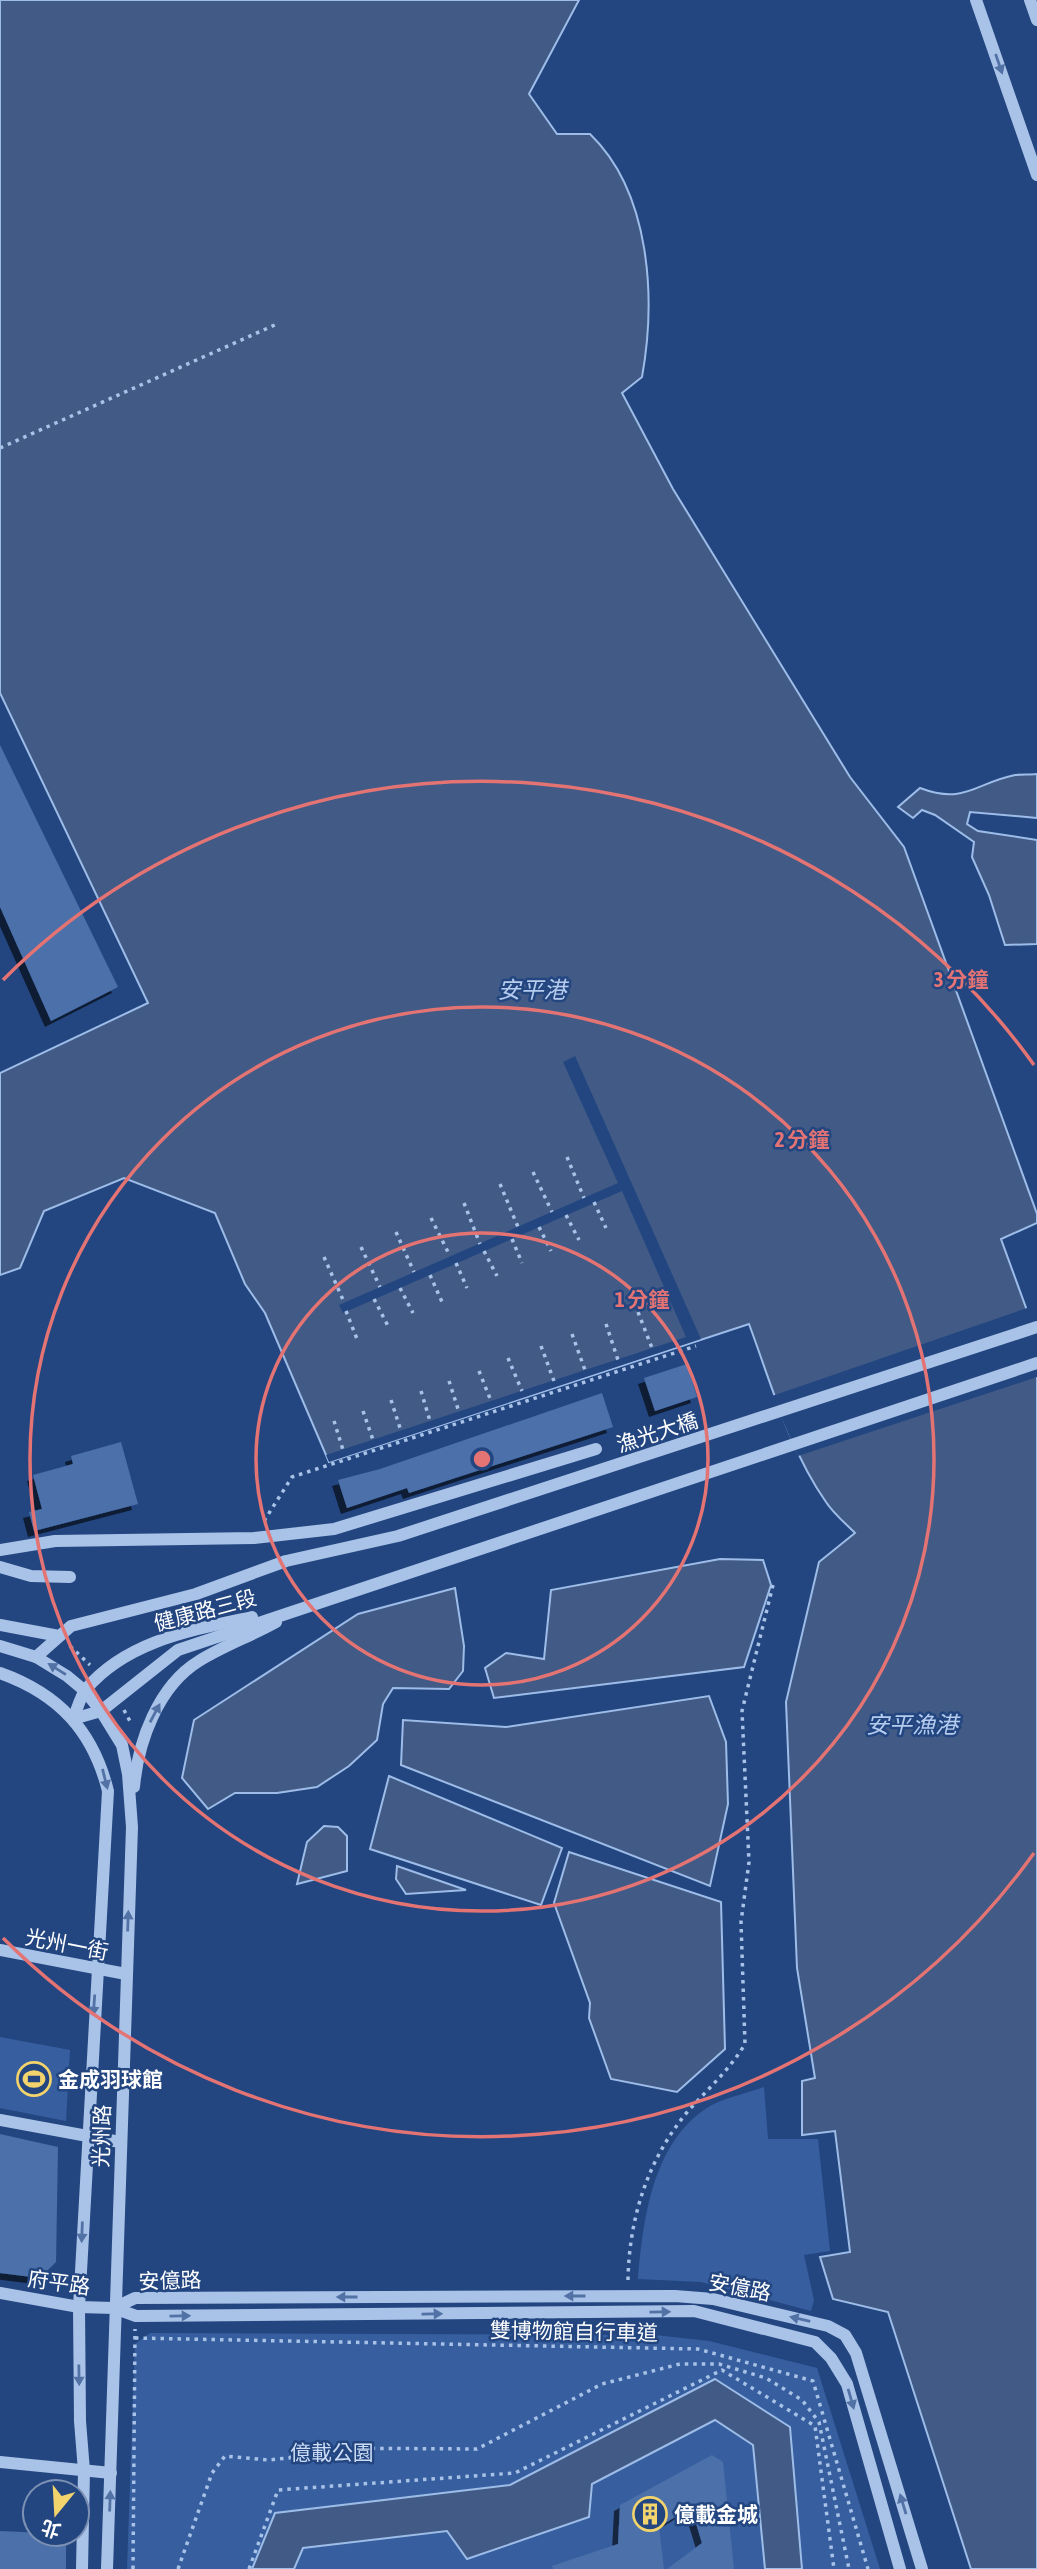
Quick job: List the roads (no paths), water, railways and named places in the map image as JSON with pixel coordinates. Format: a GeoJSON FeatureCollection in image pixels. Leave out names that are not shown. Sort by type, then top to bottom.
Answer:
{"type":"FeatureCollection","features":[{"type":"Feature","properties":{"kind":"street"},"geometry":{"type":"LineString","coordinates":[[976,0],[1037,175]]}},
{"type":"Feature","properties":{"kind":"street"},"geometry":{"type":"LineString","coordinates":[[1030,0],[1037,20]]}},
{"type":"Feature","properties":{"kind":"street","name":"漁光大橋"},"geometry":{"type":"LineString","coordinates":[[36,1657],[71,1626],[196,1594],[286,1561],[398,1536],[1037,1327]]}},
{"type":"Feature","properties":{"kind":"street","name":"健康路三段"},"geometry":{"type":"LineString","coordinates":[[73,1719],[102,1712],[178,1650],[307,1604],[1037,1363]]}},
{"type":"Feature","properties":{"kind":"street"},"geometry":{"type":"LineString","coordinates":[[0,1550],[55,1541],[254,1538],[334,1529],[596,1449]]}},
{"type":"Feature","properties":{"kind":"street"},"geometry":{"type":"LineString","coordinates":[[0,1567],[31,1576],[70,1577]]}},
{"type":"Feature","properties":{"kind":"street"},"geometry":{"type":"LineString","coordinates":[[132,1827],[135,1776],[148,1728],[168,1690],[197,1661],[307,1604]]}},
{"type":"Feature","properties":{"kind":"street","name":"健康路三段"},"geometry":{"type":"LineString","coordinates":[[73,1719],[85,1691],[118,1663],[165,1636],[307,1604]]}},
{"type":"Feature","properties":{"kind":"street"},"geometry":{"type":"LineString","coordinates":[[0,1625],[59,1636]]}},
{"type":"Feature","properties":{"kind":"street"},"geometry":{"type":"LineString","coordinates":[[0,1647],[36,1657],[85,1691],[102,1712]]}},
{"type":"Feature","properties":{"kind":"street"},"geometry":{"type":"LineString","coordinates":[[0,1673],[20,1680],[55,1702],[73,1719]]}},
{"type":"Feature","properties":{"kind":"street","name":"光州路"},"geometry":{"type":"LineString","coordinates":[[102,1712],[122,1745],[128,1774],[132,1827],[107,2569]]}},
{"type":"Feature","properties":{"kind":"street","name":"光州路"},"geometry":{"type":"LineString","coordinates":[[73,1719],[100,1760],[108,1791],[86,2138],[79,2307],[80,2421],[84,2471],[82,2569]]}},
{"type":"Feature","properties":{"kind":"street","name":"光州一街"},"geometry":{"type":"LineString","coordinates":[[0,1950],[126,1974]]}},
{"type":"Feature","properties":{"kind":"street"},"geometry":{"type":"LineString","coordinates":[[0,2120],[86,2138],[120,2142]]}},
{"type":"Feature","properties":{"kind":"street","name":"府平路"},"geometry":{"type":"LineString","coordinates":[[0,2293],[79,2307],[114,2308]]}},
{"type":"Feature","properties":{"kind":"street","name":"安億路"},"geometry":{"type":"LineString","coordinates":[[114,2308],[135,2298],[713,2298],[828,2326],[845,2335],[856,2353],[922,2569]]}},
{"type":"Feature","properties":{"kind":"street","name":"安億路"},"geometry":{"type":"LineString","coordinates":[[114,2308],[136,2316],[694,2311],[815,2342],[831,2358],[847,2384],[900,2569]]}},
{"type":"Feature","properties":{"kind":"street"},"geometry":{"type":"LineString","coordinates":[[0,2462],[111,2473]]}},
{"type":"Feature","properties":{"kind":"water","name":"安平港"},"geometry":{"type":"Polygon","coordinates":[[[0,0],[579,0],[529,94],[557,134],[590,134],[610,158],[626,186],[637,216],[648,281],[646,347],[642,377],[622,393],[673,489],[850,777],[904,847],[1037,1214],[1037,1223],[1001,1239],[1037,1338],[1037,2569],[971,2569],[888,2312],[833,2299],[820,2257],[850,2252],[835,2131],[802,2135],[802,2081],[815,2078],[797,1968],[786,1702],[819,1562],[855,1533],[829,1506],[801,1460],[749,1324],[329,1462],[265,1313],[245,1284],[215,1213],[124,1178],[44,1211],[20,1268],[0,1275],[0,1073],[148,1003],[0,693],[0,0]]]}},
{"type":"Feature","properties":{"kind":"water"},"geometry":{"type":"Polygon","coordinates":[[[1037,774],[1037,818],[970,812],[967,824],[978,831],[1037,840],[1037,944],[1005,945],[989,895],[972,857],[974,842],[935,815],[922,810],[913,818],[898,807],[920,788],[935,793],[959,793],[1015,775],[1037,774]]]}},
{"type":"Feature","properties":{"kind":"water"},"geometry":{"type":"Polygon","coordinates":[[[720,1559],[763,1560],[771,1585],[744,1667],[494,1698],[485,1668],[506,1653],[544,1659],[551,1590],[720,1559]]]}},
{"type":"Feature","properties":{"kind":"water"},"geometry":{"type":"Polygon","coordinates":[[[455,1588],[464,1646],[463,1671],[449,1689],[393,1688],[383,1704],[377,1740],[349,1766],[317,1787],[277,1793],[235,1793],[208,1809],[182,1778],[194,1720],[358,1614],[455,1588]]]}},
{"type":"Feature","properties":{"kind":"water"},"geometry":{"type":"Polygon","coordinates":[[[709,1696],[726,1742],[728,1804],[710,1886],[401,1765],[403,1720],[506,1727],[709,1696]]]}},
{"type":"Feature","properties":{"kind":"water"},"geometry":{"type":"Polygon","coordinates":[[[389,1776],[562,1848],[541,1905],[370,1849],[389,1776]]]}},
{"type":"Feature","properties":{"kind":"water"},"geometry":{"type":"Polygon","coordinates":[[[324,1826],[338,1827],[347,1836],[347,1871],[297,1884],[307,1842],[324,1826]]]}},
{"type":"Feature","properties":{"kind":"water"},"geometry":{"type":"Polygon","coordinates":[[[569,1852],[721,1902],[725,2049],[677,2092],[611,2079],[589,2018],[590,2003],[554,1903],[569,1852]]]}},
{"type":"Feature","properties":{"kind":"water"},"geometry":{"type":"Polygon","coordinates":[[[397,1866],[466,1890],[406,1894],[396,1879],[397,1866]]]}},
{"type":"Feature","properties":{"kind":"water"},"geometry":{"type":"Polygon","coordinates":[[[715,2379],[790,2427],[802,2569],[765,2569],[753,2445],[715,2420],[592,2484],[589,2517],[467,2559],[447,2531],[303,2548],[294,2569],[252,2569],[275,2513],[510,2485],[715,2379]]]}},
{"type":"Feature","properties":{"kind":"place","name":"金成羽球館"},"geometry":{"type":"Point","coordinates":[34,2079]}},
{"type":"Feature","properties":{"kind":"place","name":"億載金城"},"geometry":{"type":"Point","coordinates":[650,2514]}},
{"type":"Feature","properties":{"kind":"water label","name":"安平漁港"},"geometry":{"type":"Point","coordinates":[912,1725]}},
{"type":"Feature","properties":{"kind":"park label","name":"億載公園"},"geometry":{"type":"Point","coordinates":[332,2452]}}]}
